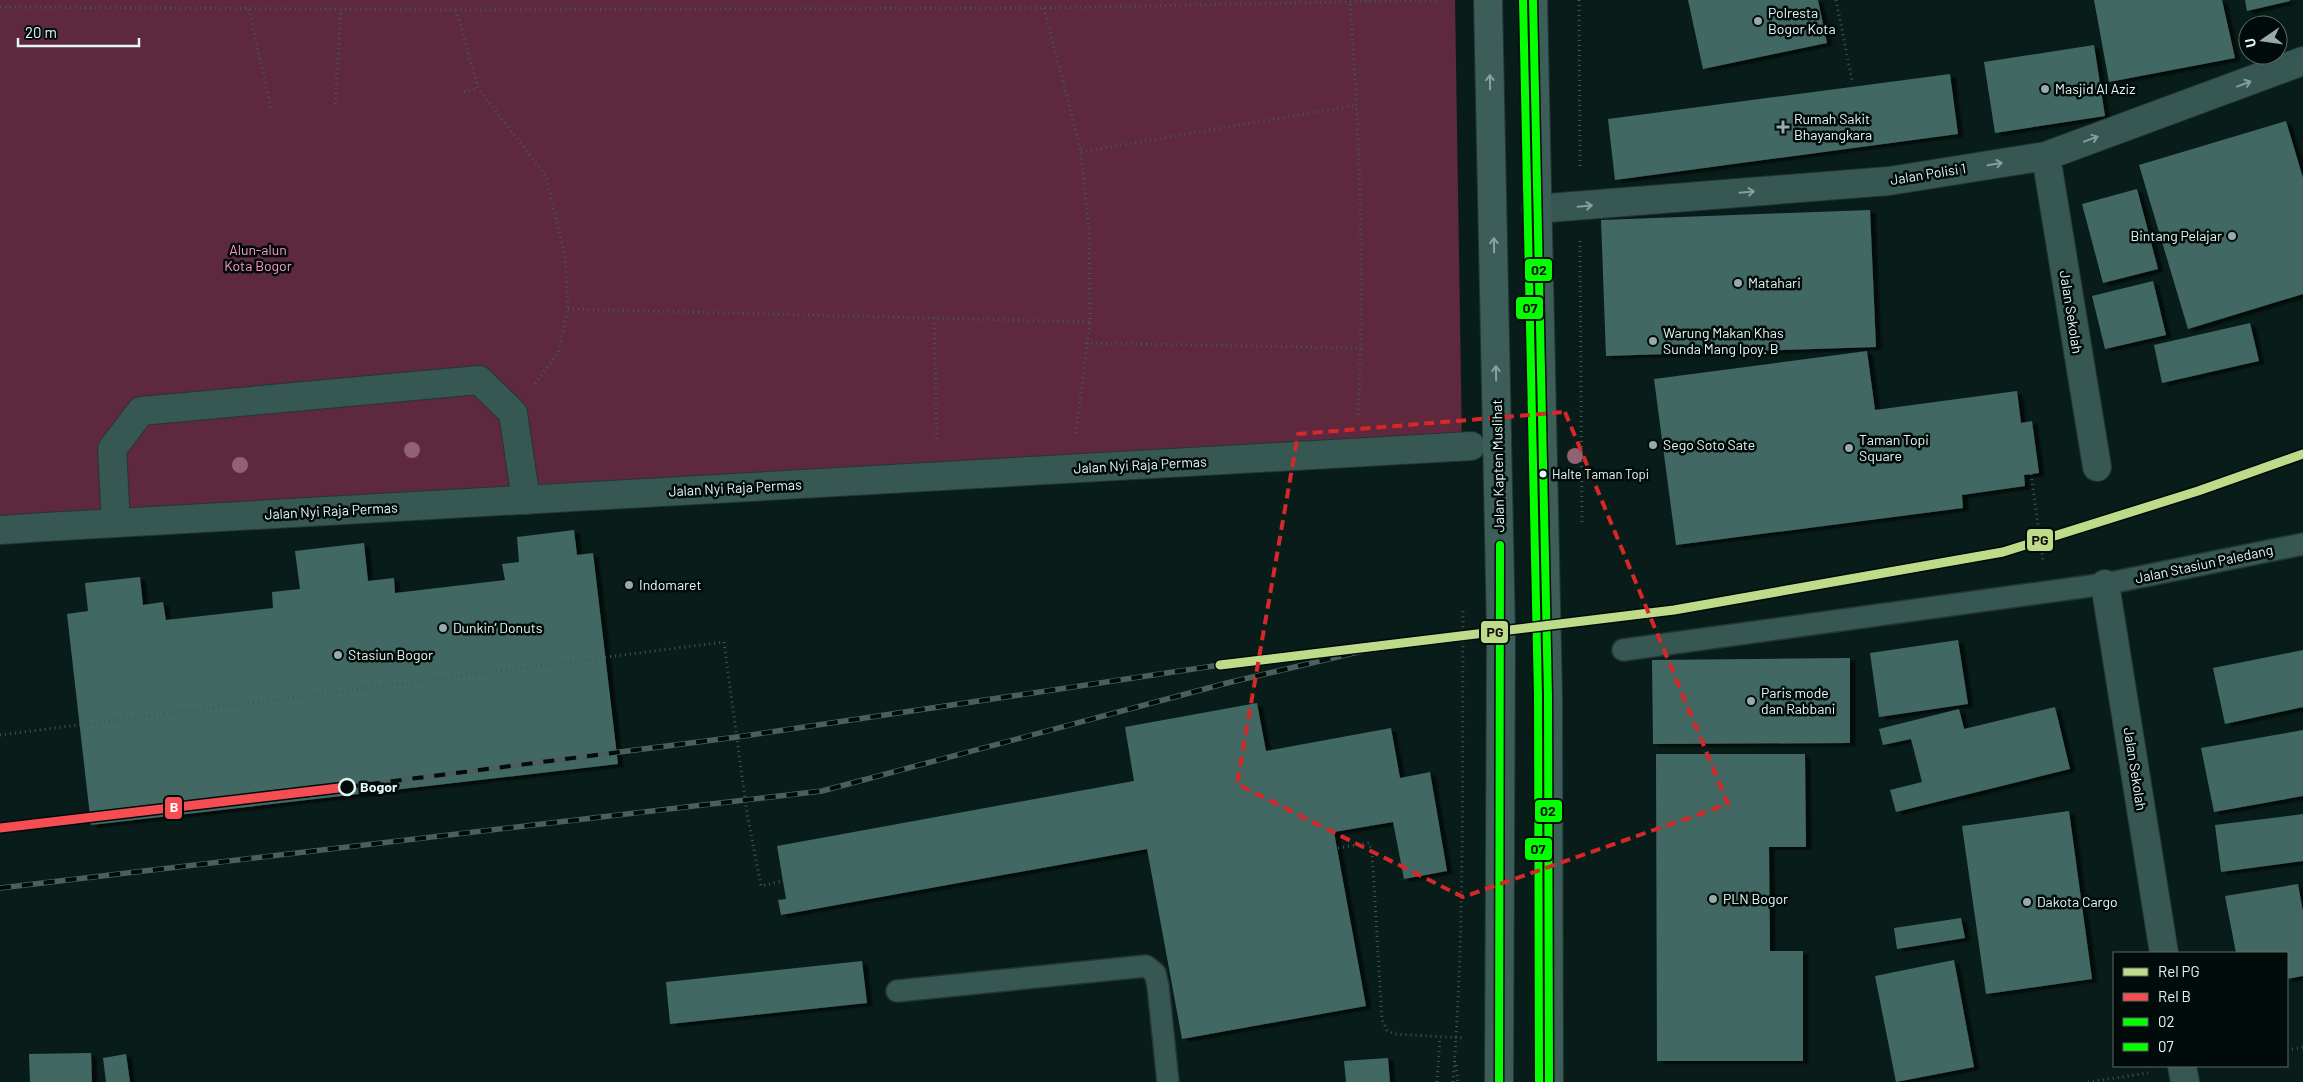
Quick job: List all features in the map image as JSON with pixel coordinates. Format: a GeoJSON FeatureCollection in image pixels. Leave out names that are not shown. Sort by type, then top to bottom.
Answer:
{"type":"FeatureCollection","features":[{"type":"Feature","properties":{"kind":"main road","name":"Jalan Kapten Muslihat"},"geometry":{"type":"LineString","coordinates":[[1488,0],[1502,632],[1500,1082]]}},
{"type":"Feature","properties":{"kind":"main road"},"geometry":{"type":"LineString","coordinates":[[1532,0],[1548,696],[1550,1082]]}},
{"type":"Feature","properties":{"kind":"street","name":"Jalan Polisi 1"},"geometry":{"type":"LineString","coordinates":[[1536,209],[1889,180],[2046,156],[2303,61]]}},
{"type":"Feature","properties":{"kind":"street","name":"Jalan Sekolah"},"geometry":{"type":"LineString","coordinates":[[2046,156],[2097,467]]}},
{"type":"Feature","properties":{"kind":"street"},"geometry":{"type":"LineString","coordinates":[[116,523],[112,449],[140,411],[479,380],[513,413],[526,500]]}},
{"type":"Feature","properties":{"kind":"street","name":"Jalan Nyi Raja Permas"},"geometry":{"type":"LineString","coordinates":[[0,530],[1471,446]]}},
{"type":"Feature","properties":{"kind":"street","name":"Jalan Sekolah"},"geometry":{"type":"LineString","coordinates":[[2105,584],[2164,952]]}},
{"type":"Feature","properties":{"kind":"lane","name":"Jalan Stasiun Paledang"},"geometry":{"type":"LineString","coordinates":[[1623,650],[2105,584],[2303,544]]}},
{"type":"Feature","properties":{"kind":"lane"},"geometry":{"type":"LineString","coordinates":[[897,991],[1146,966],[1155,973],[1158,986],[1168,1082]]}},
{"type":"Feature","properties":{"kind":"path"},"geometry":{"type":"LineString","coordinates":[[0,7],[341,10],[1044,8],[1440,0]]}},
{"type":"Feature","properties":{"kind":"path"},"geometry":{"type":"LineString","coordinates":[[1579,0],[1582,528]]}},
{"type":"Feature","properties":{"kind":"path"},"geometry":{"type":"LineString","coordinates":[[1836,0],[1852,80]]}},
{"type":"Feature","properties":{"kind":"path"},"geometry":{"type":"LineString","coordinates":[[1350,3],[1357,105],[1362,348],[1356,452]]}},
{"type":"Feature","properties":{"kind":"path"},"geometry":{"type":"LineString","coordinates":[[1044,8],[1080,152],[1089,229],[1090,322],[1086,343],[1073,468]]}},
{"type":"Feature","properties":{"kind":"path"},"geometry":{"type":"LineString","coordinates":[[250,9],[271,110]]}},
{"type":"Feature","properties":{"kind":"path"},"geometry":{"type":"LineString","coordinates":[[334,104],[341,10]]}},
{"type":"Feature","properties":{"kind":"path"},"geometry":{"type":"LineString","coordinates":[[456,10],[478,88],[546,176],[565,256],[568,309],[558,353],[513,413]]}},
{"type":"Feature","properties":{"kind":"path"},"geometry":{"type":"LineString","coordinates":[[464,92],[478,88]]}},
{"type":"Feature","properties":{"kind":"path"},"geometry":{"type":"LineString","coordinates":[[1080,152],[1357,105]]}},
{"type":"Feature","properties":{"kind":"path"},"geometry":{"type":"LineString","coordinates":[[568,309],[1090,322]]}},
{"type":"Feature","properties":{"kind":"path"},"geometry":{"type":"LineString","coordinates":[[934,318],[937,476]]}},
{"type":"Feature","properties":{"kind":"path"},"geometry":{"type":"LineString","coordinates":[[1086,343],[1362,348]]}},
{"type":"Feature","properties":{"kind":"path"},"geometry":{"type":"LineString","coordinates":[[2031,474],[2044,570]]}},
{"type":"Feature","properties":{"kind":"path"},"geometry":{"type":"LineString","coordinates":[[0,735],[724,642],[747,813],[761,886],[782,881]]}},
{"type":"Feature","properties":{"kind":"path"},"geometry":{"type":"LineString","coordinates":[[1453,1082],[1457,1038],[1462,810]]}},
{"type":"Feature","properties":{"kind":"path"},"geometry":{"type":"LineString","coordinates":[[1338,848],[1369,843],[1372,852],[1382,1020],[1387,1030],[1394,1034],[1500,1040]]}},
{"type":"Feature","properties":{"kind":"path"},"geometry":{"type":"LineString","coordinates":[[1437,1082],[1440,1038]]}},
{"type":"Feature","properties":{"kind":"path"},"geometry":{"type":"LineString","coordinates":[[2288,1050],[2303,1047]]}},
{"type":"Feature","properties":{"kind":"path"},"geometry":{"type":"LineString","coordinates":[[1455,1060],[1458,1080]]}},
{"type":"Feature","properties":{"kind":"path"},"geometry":{"type":"LineString","coordinates":[[2088,1082],[2183,1072]]}},
{"type":"Feature","properties":{"kind":"highlighted area"},"geometry":{"type":"Polygon","coordinates":[[[1565,412],[1728,804],[1463,897],[1237,784],[1298,434],[1565,412]]]}},
{"type":"Feature","properties":{"kind":"green space","name":"Alun-alun Kota Bogor"},"geometry":{"type":"Polygon","coordinates":[[[0,0],[1455,0],[1462,446],[0,530],[0,0]]]}},
{"type":"Feature","properties":{"kind":"building","name":"Polresta Bogor Kota"},"geometry":{"type":"Polygon","coordinates":[[[1688,0],[1818,0],[1827,43],[1703,69],[1688,0]]]}},
{"type":"Feature","properties":{"kind":"building"},"geometry":{"type":"Polygon","coordinates":[[[2094,0],[2222,0],[2235,58],[2109,82],[2094,0]]]}},
{"type":"Feature","properties":{"kind":"building"},"geometry":{"type":"Polygon","coordinates":[[[2245,0],[2290,0],[2290,1],[2247,11],[2245,0]]]}},
{"type":"Feature","properties":{"kind":"building","name":"Masjid Al Aziz"},"geometry":{"type":"Polygon","coordinates":[[[2094,45],[2105,116],[1995,133],[1984,62],[2094,45]]]}},
{"type":"Feature","properties":{"kind":"building","name":"Rumah Sakit Bhayangkara"},"geometry":{"type":"Polygon","coordinates":[[[1950,74],[1958,134],[1615,180],[1608,119],[1950,74]]]}},
{"type":"Feature","properties":{"kind":"building","name":"Bintang Pelajar"},"geometry":{"type":"Polygon","coordinates":[[[2286,121],[2303,178],[2303,294],[2188,329],[2139,165],[2286,121]]]}},
{"type":"Feature","properties":{"kind":"building"},"geometry":{"type":"Polygon","coordinates":[[[2137,189],[2158,269],[2103,283],[2082,204],[2137,189]]]}},
{"type":"Feature","properties":{"kind":"building","name":"Matahari"},"geometry":{"type":"Polygon","coordinates":[[[1870,210],[1876,347],[1606,356],[1601,220],[1870,210]]]}},
{"type":"Feature","properties":{"kind":"building"},"geometry":{"type":"Polygon","coordinates":[[[2153,281],[2166,335],[2105,349],[2092,296],[2153,281]]]}},
{"type":"Feature","properties":{"kind":"building"},"geometry":{"type":"Polygon","coordinates":[[[2250,323],[2259,361],[2162,383],[2154,345],[2250,323]]]}},
{"type":"Feature","properties":{"kind":"building","name":"Taman Topi Square"},"geometry":{"type":"Polygon","coordinates":[[[1867,351],[1875,410],[2017,391],[2021,423],[2032,421],[2039,473],[2024,475],[2025,486],[1962,495],[1963,508],[1676,545],[1654,379],[1867,351]]]}},
{"type":"Feature","properties":{"kind":"building","name":"Stasiun Bogor"},"geometry":{"type":"Polygon","coordinates":[[[574,530],[577,555],[593,553],[618,764],[91,825],[67,614],[88,611],[85,583],[140,577],[143,605],[163,602],[166,620],[273,608],[272,592],[300,589],[295,551],[364,543],[368,581],[394,578],[395,593],[505,580],[502,564],[519,562],[517,537],[574,530]]]}},
{"type":"Feature","properties":{"kind":"building"},"geometry":{"type":"Polygon","coordinates":[[[1958,640],[1968,704],[1879,717],[1870,653],[1958,640]]]}},
{"type":"Feature","properties":{"kind":"building"},"geometry":{"type":"Polygon","coordinates":[[[2303,650],[2303,707],[2225,724],[2213,668],[2303,650]]]}},
{"type":"Feature","properties":{"kind":"building","name":"Paris mode dan Rabbani"},"geometry":{"type":"Polygon","coordinates":[[[1850,658],[1850,743],[1653,744],[1652,660],[1850,658]]]}},
{"type":"Feature","properties":{"kind":"building"},"geometry":{"type":"Polygon","coordinates":[[[1257,703],[1266,751],[1391,728],[1400,778],[1430,772],[1447,871],[1404,879],[1393,822],[1334,832],[1366,1006],[1182,1039],[1147,849],[781,915],[778,900],[786,899],[777,846],[1134,781],[1125,727],[1257,703]]]}},
{"type":"Feature","properties":{"kind":"building"},"geometry":{"type":"Polygon","coordinates":[[[2055,707],[2070,769],[1896,812],[1890,790],[1922,782],[1911,739],[1883,745],[1879,729],[1959,709],[1964,729],[2055,707]]]}},
{"type":"Feature","properties":{"kind":"building"},"geometry":{"type":"Polygon","coordinates":[[[2303,730],[2303,796],[2214,812],[2201,748],[2303,730]]]}},
{"type":"Feature","properties":{"kind":"building","name":"PLN Bogor"},"geometry":{"type":"Polygon","coordinates":[[[1656,754],[1805,754],[1806,847],[1769,847],[1770,951],[1803,951],[1803,1061],[1657,1061],[1656,754]]]}},
{"type":"Feature","properties":{"kind":"building","name":"Dakota Cargo"},"geometry":{"type":"Polygon","coordinates":[[[2069,811],[2092,979],[1986,994],[1962,826],[2069,811]]]}},
{"type":"Feature","properties":{"kind":"building"},"geometry":{"type":"Polygon","coordinates":[[[2303,814],[2303,861],[2221,872],[2215,825],[2303,814]]]}},
{"type":"Feature","properties":{"kind":"building"},"geometry":{"type":"Polygon","coordinates":[[[2298,884],[2303,912],[2303,976],[2288,979],[2288,952],[2236,952],[2225,896],[2298,884]]]}},
{"type":"Feature","properties":{"kind":"building"},"geometry":{"type":"Polygon","coordinates":[[[1961,918],[1965,938],[1897,949],[1894,928],[1961,918]]]}},
{"type":"Feature","properties":{"kind":"building"},"geometry":{"type":"Polygon","coordinates":[[[1954,960],[1974,1067],[1896,1082],[1875,976],[1954,960]]]}},
{"type":"Feature","properties":{"kind":"building"},"geometry":{"type":"Polygon","coordinates":[[[862,961],[867,1003],[670,1024],[666,982],[862,961]]]}},
{"type":"Feature","properties":{"kind":"building"},"geometry":{"type":"Polygon","coordinates":[[[91,1053],[92,1082],[30,1082],[29,1054],[91,1053]]]}},
{"type":"Feature","properties":{"kind":"building"},"geometry":{"type":"Polygon","coordinates":[[[126,1054],[130,1082],[106,1082],[103,1058],[126,1054]]]}},
{"type":"Feature","properties":{"kind":"building"},"geometry":{"type":"Polygon","coordinates":[[[1388,1058],[1390,1082],[1346,1082],[1344,1061],[1388,1058]]]}},
{"type":"Feature","properties":{"kind":"railway"},"geometry":{"type":"LineString","coordinates":[[0,888],[822,791],[1227,683],[1396,643]]}},
{"type":"Feature","properties":{"kind":"railway"},"geometry":{"type":"LineString","coordinates":[[347,787],[737,737],[1220,665]]}},
{"type":"Feature","properties":{"kind":"rail line","name":"PG"},"geometry":{"type":"LineString","coordinates":[[1220,665],[1674,610],[2003,552],[2198,491],[2303,454]]}},
{"type":"Feature","properties":{"kind":"rail line","name":"B"},"geometry":{"type":"LineString","coordinates":[[0,828],[347,787]]}},
{"type":"Feature","properties":{"kind":"transit line","name":"07"},"geometry":{"type":"LineString","coordinates":[[1523,0],[1538,696],[1539,1082]]}},
{"type":"Feature","properties":{"kind":"transit line","name":"02"},"geometry":{"type":"LineString","coordinates":[[1533,0],[1548,696],[1549,1082]]}},
{"type":"Feature","properties":{"kind":"transit line","name":"02"},"geometry":{"type":"LineString","coordinates":[[1499,1082],[1500,545]]}},
{"type":"Feature","properties":{"kind":"place","name":"Polresta Bogor Kota"},"geometry":{"type":"Point","coordinates":[1758,21]}},
{"type":"Feature","properties":{"kind":"place","name":"Masjid Al Aziz"},"geometry":{"type":"Point","coordinates":[2045,89]}},
{"type":"Feature","properties":{"kind":"place","name":"Rumah Sakit Bhayangkara"},"geometry":{"type":"Point","coordinates":[1783,127]}},
{"type":"Feature","properties":{"kind":"place","name":"Bintang Pelajar"},"geometry":{"type":"Point","coordinates":[2232,236]}},
{"type":"Feature","properties":{"kind":"place","name":"Matahari"},"geometry":{"type":"Point","coordinates":[1738,283]}},
{"type":"Feature","properties":{"kind":"place","name":"Warung Makan Khas Sunda Mang Ipoy. B"},"geometry":{"type":"Point","coordinates":[1653,341]}},
{"type":"Feature","properties":{"kind":"place","name":"Sego Soto Sate"},"geometry":{"type":"Point","coordinates":[1653,445]}},
{"type":"Feature","properties":{"kind":"place","name":"Taman Topi Square"},"geometry":{"type":"Point","coordinates":[1849,448]}},
{"type":"Feature","properties":{"kind":"place","name":"Halte Taman Topi"},"geometry":{"type":"Point","coordinates":[1543,474]}},
{"type":"Feature","properties":{"kind":"place","name":"Indomaret"},"geometry":{"type":"Point","coordinates":[629,585]}},
{"type":"Feature","properties":{"kind":"place","name":"Dunkin’ Donuts"},"geometry":{"type":"Point","coordinates":[443,628]}},
{"type":"Feature","properties":{"kind":"place","name":"Stasiun Bogor"},"geometry":{"type":"Point","coordinates":[338,655]}},
{"type":"Feature","properties":{"kind":"place","name":"Paris mode dan Rabbani"},"geometry":{"type":"Point","coordinates":[1751,701]}},
{"type":"Feature","properties":{"kind":"place","name":"Bogor"},"geometry":{"type":"Point","coordinates":[347,787]}},
{"type":"Feature","properties":{"kind":"place","name":"PLN Bogor"},"geometry":{"type":"Point","coordinates":[1713,899]}},
{"type":"Feature","properties":{"kind":"place","name":"Dakota Cargo"},"geometry":{"type":"Point","coordinates":[2027,902]}}]}
